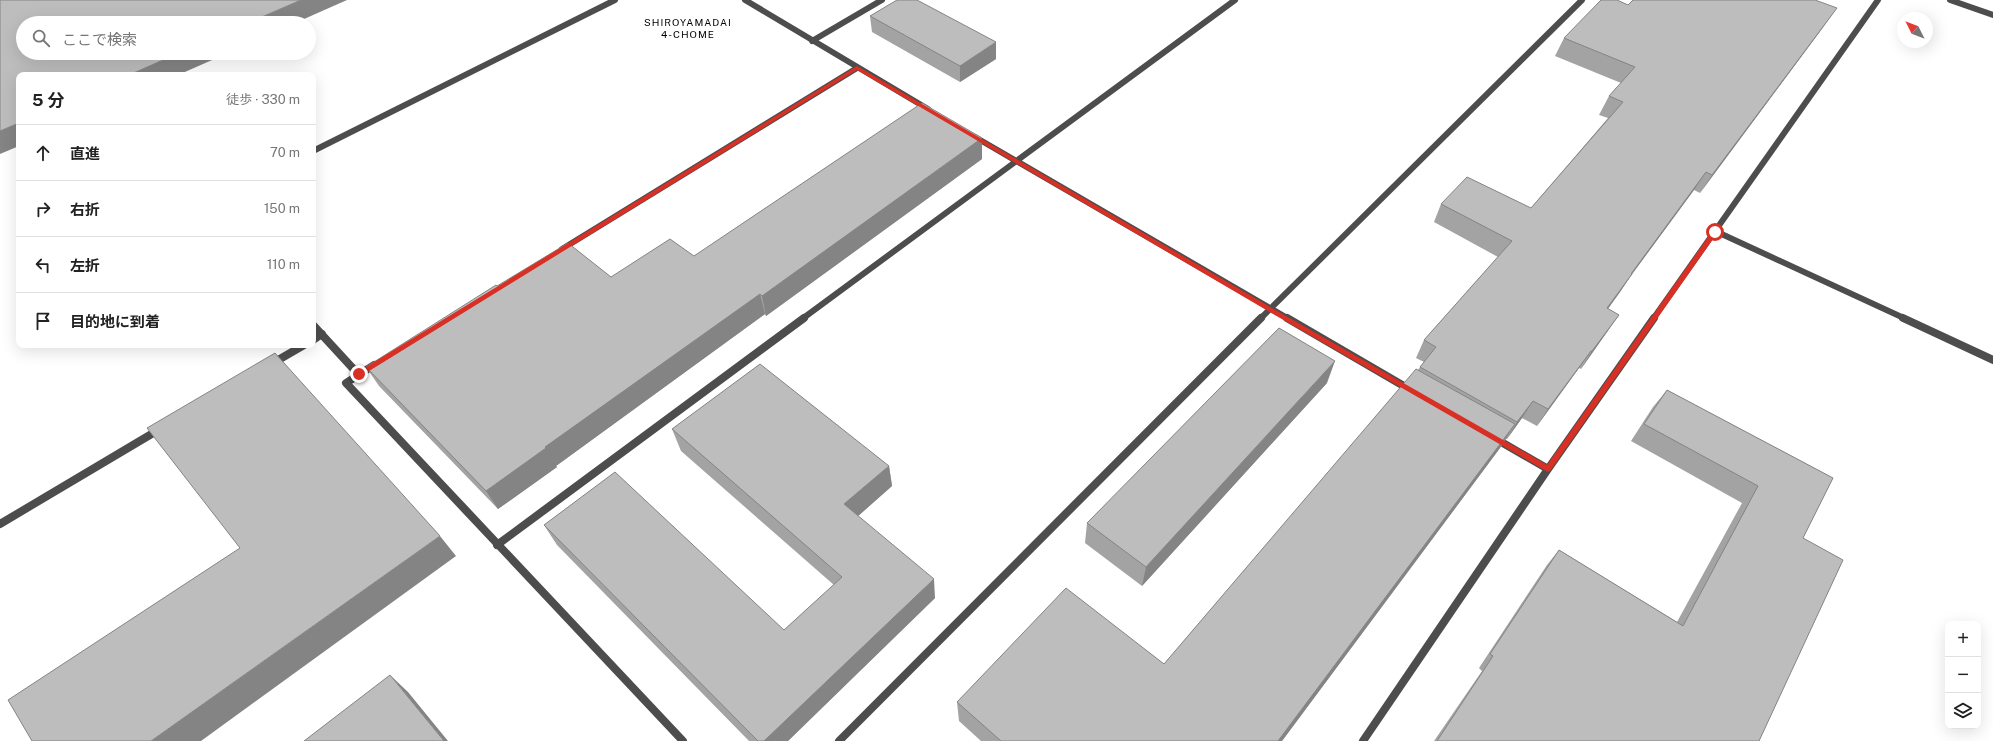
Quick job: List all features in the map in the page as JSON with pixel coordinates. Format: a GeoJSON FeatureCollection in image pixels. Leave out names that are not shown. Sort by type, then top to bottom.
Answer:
{"type":"FeatureCollection","features":[{"type":"Feature","properties":{"kind":"lane"},"geometry":{"type":"LineString","coordinates":[[316,150],[615,0]]}},
{"type":"Feature","properties":{"kind":"lane"},"geometry":{"type":"LineString","coordinates":[[744,0],[933,112]]}},
{"type":"Feature","properties":{"kind":"lane"},"geometry":{"type":"LineString","coordinates":[[812,41],[882,0]]}},
{"type":"Feature","properties":{"kind":"lane"},"geometry":{"type":"LineString","coordinates":[[497,545],[1016,160],[1235,0]]}},
{"type":"Feature","properties":{"kind":"lane"},"geometry":{"type":"LineString","coordinates":[[839,741],[1270,309],[1582,0]]}},
{"type":"Feature","properties":{"kind":"lane"},"geometry":{"type":"LineString","coordinates":[[1363,741],[1548,469],[1878,0]]}},
{"type":"Feature","properties":{"kind":"lane"},"geometry":{"type":"LineString","coordinates":[[1950,0],[1993,15]]}},
{"type":"Feature","properties":{"kind":"lane"},"geometry":{"type":"LineString","coordinates":[[554,254],[857,68]]}},
{"type":"Feature","properties":{"kind":"lane"},"geometry":{"type":"LineString","coordinates":[[968,132],[1412,391]]}},
{"type":"Feature","properties":{"kind":"lane"},"geometry":{"type":"LineString","coordinates":[[1715,232],[1993,360]]}},
{"type":"Feature","properties":{"kind":"lane"},"geometry":{"type":"LineString","coordinates":[[316,328],[359,374]]}},
{"type":"Feature","properties":{"kind":"lane"},"geometry":{"type":"LineString","coordinates":[[316,338],[322,334]]}},
{"type":"Feature","properties":{"kind":"lane"},"geometry":{"type":"LineString","coordinates":[[263,369],[299,348]]}},
{"type":"Feature","properties":{"kind":"lane"},"geometry":{"type":"LineString","coordinates":[[379,362],[346,383],[682,741]]}},
{"type":"Feature","properties":{"kind":"lane"},"geometry":{"type":"LineString","coordinates":[[0,524],[169,424]]}},
{"type":"Feature","properties":{"kind":"lane"},"geometry":{"type":"LineString","coordinates":[[1487,434],[1548,469]]}},
{"type":"Feature","properties":{"kind":"building"},"geometry":{"type":"Polygon","coordinates":[[[0,0],[301,0],[264,16],[16,16],[16,60],[163,60],[136,72],[16,72],[16,124],[0,131],[0,0]]]}},
{"type":"Feature","properties":{"kind":"building"},"geometry":{"type":"Polygon","coordinates":[[[897,0],[917,0],[996,42],[960,66],[870,16],[897,0]]]}},
{"type":"Feature","properties":{"kind":"building"},"geometry":{"type":"Polygon","coordinates":[[[1601,0],[1617,0],[1628,5],[1633,0],[1815,0],[1837,8],[1712,175],[1706,172],[1631,274],[1607,308],[1619,315],[1548,409],[1533,401],[1517,422],[1420,367],[1436,347],[1424,340],[1512,241],[1441,204],[1467,177],[1531,208],[1623,102],[1609,96],[1635,67],[1564,38],[1601,0]]]}},
{"type":"Feature","properties":{"kind":"building"},"geometry":{"type":"Polygon","coordinates":[[[922,103],[982,138],[762,296],[760,294],[545,447],[546,448],[486,491],[366,367],[496,285],[497,286],[568,243],[611,277],[670,239],[694,256],[922,103]]]}},
{"type":"Feature","properties":{"kind":"building"},"geometry":{"type":"Polygon","coordinates":[[[1279,328],[1335,361],[1146,567],[1087,523],[1279,328]]]}},
{"type":"Feature","properties":{"kind":"building"},"geometry":{"type":"Polygon","coordinates":[[[275,353],[440,536],[151,741],[32,741],[8,700],[240,548],[147,428],[275,353]]]}},
{"type":"Feature","properties":{"kind":"building"},"geometry":{"type":"Polygon","coordinates":[[[760,364],[889,466],[844,504],[934,579],[764,741],[758,741],[544,525],[615,472],[784,630],[842,577],[672,429],[760,364]]]}},
{"type":"Feature","properties":{"kind":"building"},"geometry":{"type":"Polygon","coordinates":[[[1416,369],[1515,424],[1278,741],[1001,741],[957,702],[1066,588],[1164,664],[1416,369]]]}},
{"type":"Feature","properties":{"kind":"building"},"geometry":{"type":"Polygon","coordinates":[[[1667,390],[1833,478],[1803,538],[1843,560],[1759,741],[1437,741],[1493,656],[1490,654],[1559,550],[1683,626],[1758,486],[1644,424],[1667,390]]]}},
{"type":"Feature","properties":{"kind":"building"},"geometry":{"type":"Polygon","coordinates":[[[390,675],[444,741],[304,741],[390,675]]]}},
{"type":"Feature","properties":{"kind":"district","name":"SHIROYAMADAI 4-CHOME"},"geometry":{"type":"Point","coordinates":[688,28]}},
{"type":"Feature","properties":{"kind":"route"},"geometry":{"type":"LineString","coordinates":[[359,374],[857,68],[1548,469],[1715,232]]}}]}
